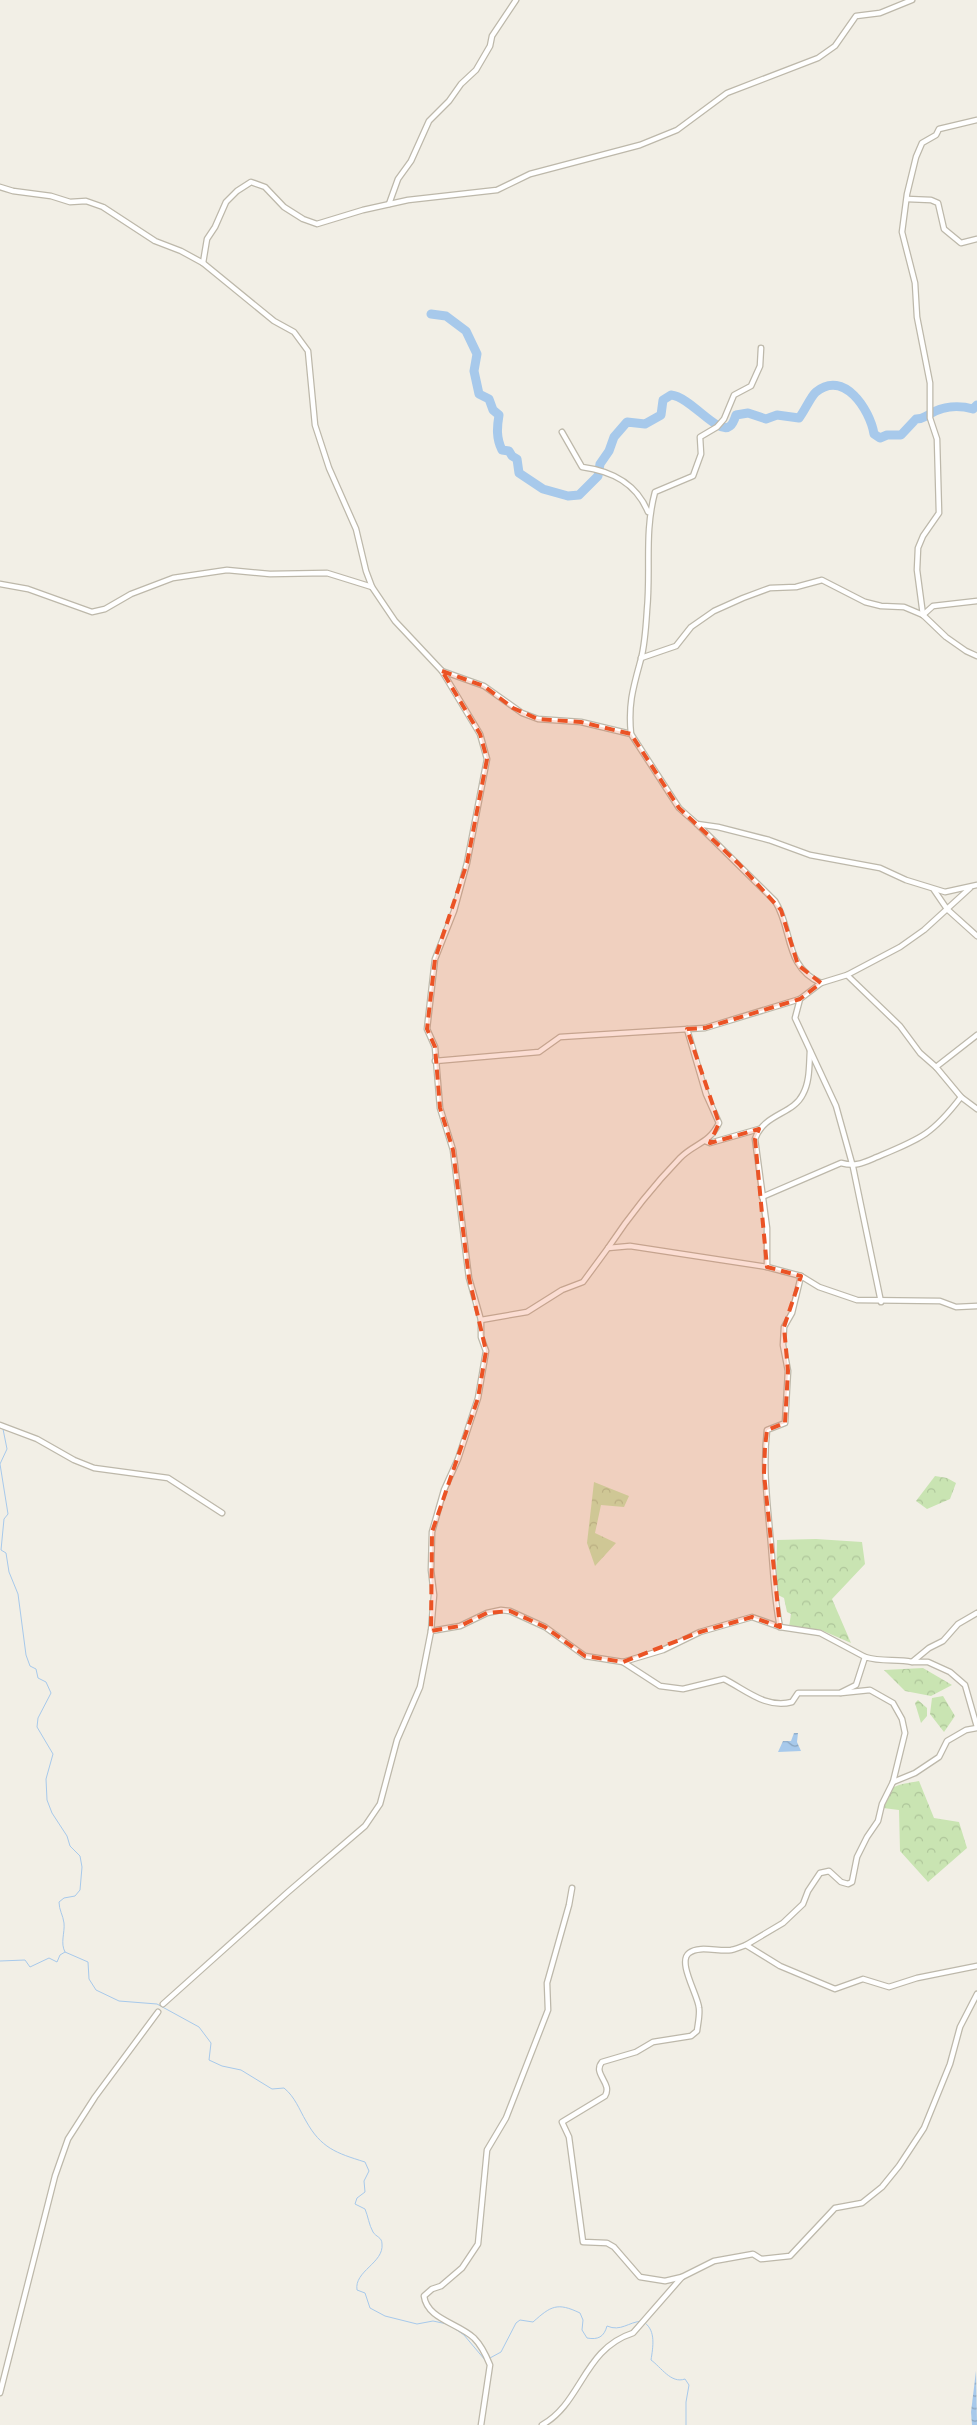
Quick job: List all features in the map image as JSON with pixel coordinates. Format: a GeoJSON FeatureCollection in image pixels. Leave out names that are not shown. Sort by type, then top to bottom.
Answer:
{"type":"FeatureCollection","features":[{"type":"Feature","properties":{"kind":"street"},"geometry":{"type":"LineString","coordinates":[[389,204],[398,180],[411,161],[429,121],[449,102],[461,84],[476,70],[490,46],[492,36],[516,0]]}},
{"type":"Feature","properties":{"kind":"street"},"geometry":{"type":"LineString","coordinates":[[203,263],[206,240],[215,227],[226,202],[237,191],[251,182],[265,187],[284,208],[303,219],[317,224],[389,204],[497,190],[530,174],[640,145],[676,130],[727,93],[818,58],[835,46],[856,16],[880,13],[912,0]]}},
{"type":"Feature","properties":{"kind":"street"},"geometry":{"type":"LineString","coordinates":[[923,615],[917,570],[918,548],[923,536],[939,513],[935,456],[937,438],[930,418],[930,383],[917,318],[915,283],[902,232],[916,157],[922,143],[936,135],[939,129],[977,120]]}},
{"type":"Feature","properties":{"kind":"street"},"geometry":{"type":"LineString","coordinates":[[0,187],[13,191],[51,196],[70,202],[92,203],[112,212],[155,241],[189,254],[203,263],[274,321],[292,331],[306,347],[312,379],[315,425],[329,468],[356,529],[372,587],[395,620],[442,671],[480,734],[487,759],[467,863],[454,911],[435,959],[427,1029],[435,1047],[437,1088],[441,1099],[440,1108],[453,1150],[468,1278],[481,1320],[481,1338],[486,1351],[478,1398],[458,1459],[444,1490],[432,1532],[431,1570],[434,1595],[431,1631],[420,1687],[397,1740],[380,1804],[365,1826],[163,2004]]}},
{"type":"Feature","properties":{"kind":"street"},"geometry":{"type":"LineString","coordinates":[[907,199],[931,200],[938,203],[944,229],[961,243],[977,239]]}},
{"type":"Feature","properties":{"kind":"street"},"geometry":{"type":"LineString","coordinates":[[761,348],[760,366],[751,386],[734,395],[724,419],[716,427],[700,437],[701,454],[693,476],[654,492],[649,514],[648,607],[641,658],[633,682],[629,714],[632,734],[679,808],[774,901],[781,910],[787,938],[798,965],[803,973],[820,983]]}},
{"type":"Feature","properties":{"kind":"street"},"geometry":{"type":"LineString","coordinates":[[562,432],[582,468],[613,474],[633,488],[644,502],[649,514]]}},
{"type":"Feature","properties":{"kind":"street"},"geometry":{"type":"LineString","coordinates":[[0,584],[28,590],[92,612],[105,609],[131,594],[173,578],[227,570],[270,574],[327,573],[372,587]]}},
{"type":"Feature","properties":{"kind":"street"},"geometry":{"type":"LineString","coordinates":[[641,658],[676,646],[691,628],[714,611],[770,588],[796,587],[822,580],[865,602],[881,606],[904,607],[923,615],[946,637],[977,656]]}},
{"type":"Feature","properties":{"kind":"street"},"geometry":{"type":"LineString","coordinates":[[923,615],[933,606],[977,602]]}},
{"type":"Feature","properties":{"kind":"street"},"geometry":{"type":"LineString","coordinates":[[442,671],[484,686],[513,708],[538,719],[581,722],[632,734]]}},
{"type":"Feature","properties":{"kind":"street"},"geometry":{"type":"LineString","coordinates":[[697,824],[718,827],[769,840],[810,855],[880,868],[944,892],[977,885]]}},
{"type":"Feature","properties":{"kind":"street"},"geometry":{"type":"LineString","coordinates":[[436,1061],[539,1052],[560,1037],[705,1028],[800,999],[820,983],[847,975],[900,947],[971,887]]}},
{"type":"Feature","properties":{"kind":"street"},"geometry":{"type":"LineString","coordinates":[[934,889],[947,909],[977,936]]}},
{"type":"Feature","properties":{"kind":"street"},"geometry":{"type":"LineString","coordinates":[[847,975],[900,1026],[920,1054],[936,1067],[961,1097],[977,1109]]}},
{"type":"Feature","properties":{"kind":"street"},"geometry":{"type":"LineString","coordinates":[[800,999],[795,1018],[836,1106],[853,1167],[881,1302]]}},
{"type":"Feature","properties":{"kind":"street"},"geometry":{"type":"LineString","coordinates":[[481,1320],[526,1312],[562,1290],[583,1282],[637,1206],[682,1156],[713,1135],[719,1123],[706,1094],[687,1030]]}},
{"type":"Feature","properties":{"kind":"street"},"geometry":{"type":"LineString","coordinates":[[936,1067],[977,1036]]}},
{"type":"Feature","properties":{"kind":"street"},"geometry":{"type":"LineString","coordinates":[[704,1141],[710,1143],[758,1129],[776,1114],[791,1108],[803,1095],[809,1073],[810,1050]]}},
{"type":"Feature","properties":{"kind":"street"},"geometry":{"type":"LineString","coordinates":[[762,1197],[841,1163],[853,1167],[898,1150],[926,1135],[944,1120],[961,1097]]}},
{"type":"Feature","properties":{"kind":"street"},"geometry":{"type":"LineString","coordinates":[[758,1129],[755,1139],[767,1228],[767,1267]]}},
{"type":"Feature","properties":{"kind":"street"},"geometry":{"type":"LineString","coordinates":[[608,1248],[630,1246],[767,1267],[801,1276],[819,1287],[857,1300],[940,1302],[956,1307],[977,1306]]}},
{"type":"Feature","properties":{"kind":"street"},"geometry":{"type":"LineString","coordinates":[[780,1627],[774,1599],[764,1474],[765,1447],[767,1430],[785,1423],[788,1371],[783,1345],[784,1327],[792,1313],[801,1276]]}},
{"type":"Feature","properties":{"kind":"street"},"geometry":{"type":"LineString","coordinates":[[0,1425],[37,1438],[74,1460],[94,1468],[168,1478],[222,1513]]}},
{"type":"Feature","properties":{"kind":"street"},"geometry":{"type":"LineString","coordinates":[[431,1631],[460,1626],[487,1613],[501,1610],[510,1611],[545,1627],[585,1656],[623,1662],[660,1686],[683,1689],[724,1679],[749,1695],[775,1704],[792,1702],[798,1694],[870,1690],[893,1703],[902,1719],[905,1733],[893,1782],[882,1804],[878,1821],[857,1857],[852,1882],[848,1884],[841,1882],[829,1871],[820,1873],[808,1891],[804,1904],[783,1923],[746,1945],[731,1950],[700,1950],[688,1953],[686,1958],[686,1976],[696,1991],[700,2009],[697,2031],[691,2036],[653,2042],[636,2052],[602,2062],[599,2066],[599,2072],[608,2085],[605,2096],[562,2122],[569,2137],[583,2242],[607,2243],[614,2247],[640,2277],[665,2281],[682,2277],[714,2261],[753,2254],[761,2260],[790,2256],[835,2208],[862,2203],[882,2187],[924,2128],[950,2064],[960,2028],[977,1994]]}},
{"type":"Feature","properties":{"kind":"street"},"geometry":{"type":"LineString","coordinates":[[912,1662],[928,1648],[943,1641],[958,1624],[977,1613]]}},
{"type":"Feature","properties":{"kind":"street"},"geometry":{"type":"LineString","coordinates":[[623,1662],[663,1650],[700,1632],[752,1617],[780,1627],[820,1633],[865,1658],[881,1662],[898,1660],[928,1662],[950,1672],[965,1685],[977,1727],[966,1730],[946,1741],[939,1757],[915,1772],[893,1782]]}},
{"type":"Feature","properties":{"kind":"street"},"geometry":{"type":"LineString","coordinates":[[840,1693],[856,1685],[865,1658]]}},
{"type":"Feature","properties":{"kind":"street"},"geometry":{"type":"LineString","coordinates":[[481,2425],[490,2364],[474,2338],[458,2326],[432,2313],[425,2306],[424,2296],[432,2289],[441,2286],[462,2268],[478,2244],[487,2150],[506,2118],[548,2010],[547,1983],[569,1906],[572,1888]]}},
{"type":"Feature","properties":{"kind":"street"},"geometry":{"type":"LineString","coordinates":[[746,1945],[780,1966],[836,1989],[863,1979],[889,1987],[917,1978],[977,1966]]}},
{"type":"Feature","properties":{"kind":"street"},"geometry":{"type":"LineString","coordinates":[[0,2393],[55,2176],[68,2140],[95,2097],[158,2012]]}},
{"type":"Feature","properties":{"kind":"street"},"geometry":{"type":"LineString","coordinates":[[542,2425],[562,2410],[597,2355],[623,2336],[633,2333],[682,2277]]}},
{"type":"Feature","properties":{"kind":"highlighted area"},"geometry":{"type":"Polygon","coordinates":[[[442,671],[484,686],[513,708],[538,719],[581,722],[631,734],[679,808],[739,864],[781,910],[798,965],[821,983],[800,999],[705,1028],[687,1029],[719,1123],[710,1143],[759,1129],[755,1139],[767,1267],[801,1276],[784,1327],[788,1371],[785,1423],[767,1430],[765,1447],[764,1474],[780,1627],[752,1617],[700,1632],[623,1662],[585,1656],[545,1627],[510,1611],[487,1613],[460,1626],[431,1631],[432,1532],[478,1398],[486,1351],[469,1278],[453,1150],[440,1108],[435,1047],[427,1029],[435,959],[467,863],[487,759],[480,734],[442,671]]]}},
{"type":"Feature","properties":{"kind":"green space"},"geometry":{"type":"Polygon","coordinates":[[[935,1476],[947,1478],[956,1483],[950,1499],[927,1509],[916,1501],[935,1476]]]}},
{"type":"Feature","properties":{"kind":"green space"},"geometry":{"type":"Polygon","coordinates":[[[594,1482],[629,1496],[624,1507],[601,1505],[595,1533],[616,1543],[595,1566],[587,1543],[594,1482]]]}},
{"type":"Feature","properties":{"kind":"green space"},"geometry":{"type":"Polygon","coordinates":[[[816,1539],[862,1542],[865,1564],[832,1599],[851,1643],[821,1630],[789,1627],[791,1614],[787,1612],[784,1598],[776,1594],[777,1540],[816,1539]]]}},
{"type":"Feature","properties":{"kind":"green space"},"geometry":{"type":"Polygon","coordinates":[[[923,1668],[952,1685],[931,1696],[905,1691],[884,1670],[923,1668]]]}},
{"type":"Feature","properties":{"kind":"green space"},"geometry":{"type":"Polygon","coordinates":[[[943,1696],[955,1716],[944,1732],[930,1714],[932,1698],[943,1696]]]}},
{"type":"Feature","properties":{"kind":"green space"},"geometry":{"type":"Polygon","coordinates":[[[918,1700],[927,1708],[927,1716],[921,1723],[915,1703],[918,1700]]]}},
{"type":"Feature","properties":{"kind":"green space"},"geometry":{"type":"Polygon","coordinates":[[[919,1781],[934,1818],[959,1822],[967,1848],[928,1882],[900,1851],[899,1810],[883,1808],[887,1794],[894,1787],[919,1781]]]}},
{"type":"Feature","properties":{"kind":"water"},"geometry":{"type":"Polygon","coordinates":[[[794,1733],[798,1733],[797,1742],[801,1751],[778,1752],[783,1741],[791,1741],[794,1733]]]}},
{"type":"Feature","properties":{"kind":"water"},"geometry":{"type":"Polygon","coordinates":[[[976,2371],[977,2425],[972,2425],[971,2412],[976,2371]]]}},
{"type":"Feature","properties":{"kind":"waterway"},"geometry":{"type":"LineString","coordinates":[[431,314],[446,316],[466,331],[477,354],[474,371],[479,394],[489,399],[493,410],[499,415],[498,432],[500,446],[502,450],[509,451],[517,459],[519,473],[543,489],[568,496],[579,495],[598,476],[600,464],[609,451],[614,437],[627,422],[645,424],[661,415],[663,400],[671,395],[679,397],[711,421],[725,428],[731,425],[736,415],[748,413],[766,419],[777,415],[799,418],[816,392],[826,386],[836,385],[854,395],[867,414],[874,434],[880,438],[887,435],[901,435],[916,419],[940,409],[957,407],[973,409],[977,405]]}},
{"type":"Feature","properties":{"kind":"waterway"},"geometry":{"type":"LineString","coordinates":[[3,1429],[7,1449],[0,1464],[8,1514],[4,1519],[1,1550],[6,1553],[9,1572],[18,1594],[26,1655],[30,1666],[36,1669],[38,1678],[46,1682],[51,1693],[38,1718],[37,1727],[53,1754],[46,1779],[47,1800],[52,1813],[67,1836],[70,1846],[80,1856],[82,1867],[80,1890],[75,1896],[64,1898],[59,1902],[64,1923],[63,1942],[65,1952]]}},
{"type":"Feature","properties":{"kind":"waterway"},"geometry":{"type":"LineString","coordinates":[[0,1961],[25,1960],[30,1967],[49,1958],[57,1962],[60,1955],[65,1952],[88,1962],[89,1979],[96,1990],[119,2001],[157,2004],[199,2027],[211,2043],[209,2060],[222,2066],[241,2070],[272,2089],[284,2088],[294,2099],[317,2138],[330,2148],[365,2162],[369,2171],[364,2181],[365,2192],[357,2198],[355,2204],[365,2209],[373,2232],[382,2242],[379,2257],[360,2277],[357,2283],[357,2290],[365,2293],[370,2308],[385,2316],[417,2324],[433,2321],[447,2324]]}},
{"type":"Feature","properties":{"kind":"waterway"},"geometry":{"type":"LineString","coordinates":[[490,2358],[501,2352],[516,2323],[520,2320],[533,2322],[545,2312],[555,2307],[580,2313],[583,2320],[582,2330],[587,2338],[594,2339],[600,2337],[607,2326],[616,2328],[642,2321]]}},
{"type":"Feature","properties":{"kind":"waterway"},"geometry":{"type":"LineString","coordinates":[[645,2323],[651,2330],[652,2335],[651,2360],[666,2374],[675,2379],[685,2379],[689,2385],[686,2402],[686,2425]]}},
{"type":"Feature","properties":{"kind":"waterway"},"geometry":{"type":"LineString","coordinates":[[451,2326],[464,2335],[485,2360]]}}]}
